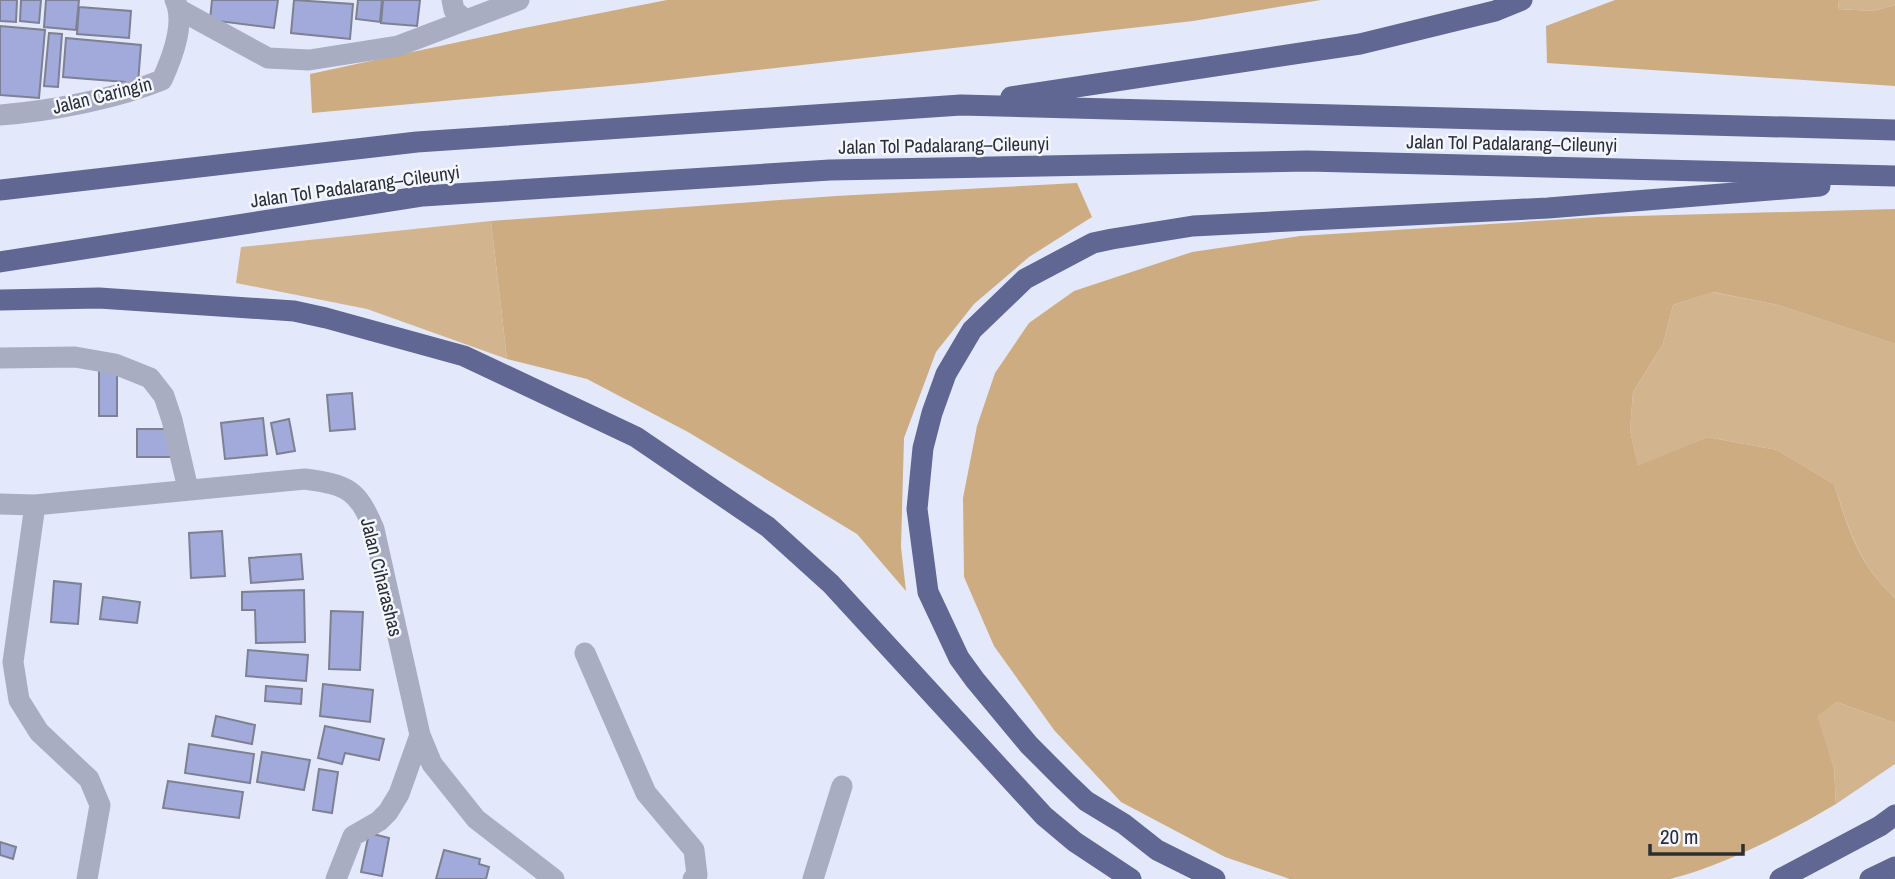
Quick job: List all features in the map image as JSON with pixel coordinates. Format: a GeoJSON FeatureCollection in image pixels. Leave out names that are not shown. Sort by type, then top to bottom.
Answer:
{"type":"FeatureCollection","features":[{"type":"Feature","properties":{"kind":"highway"},"geometry":{"type":"LineString","coordinates":[[961,105],[1360,44],[1495,12],[1522,0]]}},
{"type":"Feature","properties":{"kind":"highway","name":"Jalan Tol Padalarang–Cileunyi"},"geometry":{"type":"LineString","coordinates":[[0,190],[417,142],[961,105],[1895,130]]}},
{"type":"Feature","properties":{"kind":"highway","name":"Jalan Tol Padalarang–Cileunyi"},"geometry":{"type":"LineString","coordinates":[[0,262],[423,196],[830,170],[1307,161],[1895,178]]}},
{"type":"Feature","properties":{"kind":"highway"},"geometry":{"type":"LineString","coordinates":[[1215,879],[1157,850],[1124,824],[1086,801],[1029,745],[959,658],[928,592],[917,509],[923,447],[946,374],[972,330],[1025,279],[1093,243],[1112,239],[1193,226],[1548,208],[1895,178]]}},
{"type":"Feature","properties":{"kind":"highway"},"geometry":{"type":"LineString","coordinates":[[0,300],[99,298],[294,311],[464,356],[636,437],[768,527],[831,584],[1045,816],[1075,842],[1130,879]]}},
{"type":"Feature","properties":{"kind":"highway"},"geometry":{"type":"LineString","coordinates":[[1780,879],[1880,826],[1895,815]]}},
{"type":"Feature","properties":{"kind":"highway"},"geometry":{"type":"LineString","coordinates":[[1870,879],[1895,867]]}},
{"type":"Feature","properties":{"kind":"street"},"geometry":{"type":"LineString","coordinates":[[453,0],[454,10],[465,20]]}},
{"type":"Feature","properties":{"kind":"street"},"geometry":{"type":"LineString","coordinates":[[178,5],[268,58],[309,60],[398,46],[519,0]]}},
{"type":"Feature","properties":{"kind":"street","name":"Jalan Caringin"},"geometry":{"type":"LineString","coordinates":[[0,115],[26,113],[136,90],[162,80],[172,58],[178,5]]}},
{"type":"Feature","properties":{"kind":"street"},"geometry":{"type":"LineString","coordinates":[[0,358],[75,357],[114,363],[150,378],[164,396],[188,489]]}},
{"type":"Feature","properties":{"kind":"street","name":"Jalan Ciharashas"},"geometry":{"type":"LineString","coordinates":[[0,505],[35,505],[305,479],[329,482],[351,491],[363,504],[374,529],[419,735],[432,764],[476,819],[542,875]]}},
{"type":"Feature","properties":{"kind":"street"},"geometry":{"type":"LineString","coordinates":[[35,505],[13,662],[19,700],[40,732],[89,779],[100,805],[87,879]]}},
{"type":"Feature","properties":{"kind":"street"},"geometry":{"type":"LineString","coordinates":[[585,653],[646,793],[694,849],[697,875],[693,879]]}},
{"type":"Feature","properties":{"kind":"street"},"geometry":{"type":"LineString","coordinates":[[335,879],[353,836],[379,821],[399,794],[419,735]]}},
{"type":"Feature","properties":{"kind":"street"},"geometry":{"type":"LineString","coordinates":[[813,879],[842,786]]}},
{"type":"Feature","properties":{"kind":"shaded area"},"geometry":{"type":"Polygon","coordinates":[[[667,0],[1321,0],[1193,21],[643,83],[312,113],[310,74],[667,0]]]}},
{"type":"Feature","properties":{"kind":"shaded area"},"geometry":{"type":"Polygon","coordinates":[[[1615,0],[1839,0],[1838,9],[1873,11],[1895,5],[1895,86],[1547,63],[1546,26],[1615,0]]]}},
{"type":"Feature","properties":{"kind":"shaded area"},"geometry":{"type":"Polygon","coordinates":[[[1839,0],[1895,0],[1895,5],[1873,11],[1838,9],[1839,0]]]}},
{"type":"Feature","properties":{"kind":"shaded area"},"geometry":{"type":"Polygon","coordinates":[[[1077,183],[1092,217],[1029,257],[974,304],[936,352],[904,438],[901,547],[906,591],[857,534],[688,432],[587,379],[507,359],[491,221],[836,196],[1077,183]]]}},
{"type":"Feature","properties":{"kind":"shaded area"},"geometry":{"type":"Polygon","coordinates":[[[1895,209],[1895,344],[1778,305],[1713,292],[1673,305],[1663,344],[1633,392],[1630,430],[1638,466],[1707,437],[1777,450],[1834,484],[1856,546],[1872,572],[1895,598],[1895,723],[1837,702],[1817,716],[1834,768],[1836,804],[1755,847],[1712,866],[1670,879],[1290,879],[1225,857],[1121,802],[1054,730],[994,646],[964,577],[963,498],[977,426],[995,373],[1029,323],[1074,291],[1192,252],[1300,236],[1599,217],[1895,209]]]}},
{"type":"Feature","properties":{"kind":"shaded area"},"geometry":{"type":"Polygon","coordinates":[[[491,221],[507,359],[367,309],[236,283],[241,247],[491,221]]]}},
{"type":"Feature","properties":{"kind":"shaded area"},"geometry":{"type":"Polygon","coordinates":[[[1712,292],[1778,305],[1895,344],[1895,598],[1863,559],[1834,484],[1777,450],[1707,437],[1638,467],[1630,430],[1633,392],[1663,344],[1673,305],[1712,292]]]}},
{"type":"Feature","properties":{"kind":"shaded area"},"geometry":{"type":"Polygon","coordinates":[[[1837,702],[1895,723],[1895,764],[1836,804],[1834,768],[1816,716],[1837,702]]]}},
{"type":"Feature","properties":{"kind":"building"},"geometry":{"type":"Polygon","coordinates":[[[0,0],[17,0],[16,22],[0,21],[0,0]]]}},
{"type":"Feature","properties":{"kind":"building"},"geometry":{"type":"Polygon","coordinates":[[[21,0],[41,0],[39,23],[20,21],[21,0]]]}},
{"type":"Feature","properties":{"kind":"building"},"geometry":{"type":"Polygon","coordinates":[[[46,0],[79,0],[76,30],[44,27],[46,0]]]}},
{"type":"Feature","properties":{"kind":"building"},"geometry":{"type":"Polygon","coordinates":[[[212,0],[278,0],[274,28],[210,20],[212,0]]]}},
{"type":"Feature","properties":{"kind":"building"},"geometry":{"type":"Polygon","coordinates":[[[294,0],[353,4],[350,39],[291,33],[294,0]]]}},
{"type":"Feature","properties":{"kind":"building"},"geometry":{"type":"Polygon","coordinates":[[[358,0],[382,0],[380,22],[356,19],[358,0]]]}},
{"type":"Feature","properties":{"kind":"building"},"geometry":{"type":"Polygon","coordinates":[[[383,0],[420,0],[417,26],[381,23],[383,0]]]}},
{"type":"Feature","properties":{"kind":"building"},"geometry":{"type":"Polygon","coordinates":[[[79,7],[131,11],[129,38],[77,34],[79,7]]]}},
{"type":"Feature","properties":{"kind":"building"},"geometry":{"type":"Polygon","coordinates":[[[0,26],[45,30],[39,98],[0,95],[0,26]]]}},
{"type":"Feature","properties":{"kind":"building"},"geometry":{"type":"Polygon","coordinates":[[[49,33],[62,34],[58,87],[44,86],[49,33]]]}},
{"type":"Feature","properties":{"kind":"building"},"geometry":{"type":"Polygon","coordinates":[[[66,38],[141,45],[138,83],[63,77],[66,38]]]}},
{"type":"Feature","properties":{"kind":"building"},"geometry":{"type":"Polygon","coordinates":[[[99,370],[117,370],[117,416],[99,416],[99,370]]]}},
{"type":"Feature","properties":{"kind":"building"},"geometry":{"type":"Polygon","coordinates":[[[352,393],[355,429],[330,431],[327,395],[352,393]]]}},
{"type":"Feature","properties":{"kind":"building"},"geometry":{"type":"Polygon","coordinates":[[[263,418],[267,455],[225,459],[221,423],[263,418]]]}},
{"type":"Feature","properties":{"kind":"building"},"geometry":{"type":"Polygon","coordinates":[[[289,419],[295,451],[277,454],[271,423],[289,419]]]}},
{"type":"Feature","properties":{"kind":"building"},"geometry":{"type":"Polygon","coordinates":[[[137,429],[171,429],[171,457],[137,457],[137,429]]]}},
{"type":"Feature","properties":{"kind":"building"},"geometry":{"type":"Polygon","coordinates":[[[222,531],[225,576],[191,578],[189,533],[222,531]]]}},
{"type":"Feature","properties":{"kind":"building"},"geometry":{"type":"Polygon","coordinates":[[[301,554],[303,579],[251,583],[249,558],[301,554]]]}},
{"type":"Feature","properties":{"kind":"building"},"geometry":{"type":"Polygon","coordinates":[[[54,581],[81,584],[78,624],[51,622],[54,581]]]}},
{"type":"Feature","properties":{"kind":"building"},"geometry":{"type":"Polygon","coordinates":[[[304,590],[305,642],[256,643],[255,610],[242,610],[242,592],[304,590]]]}},
{"type":"Feature","properties":{"kind":"building"},"geometry":{"type":"Polygon","coordinates":[[[103,597],[140,602],[137,623],[100,619],[103,597]]]}},
{"type":"Feature","properties":{"kind":"building"},"geometry":{"type":"Polygon","coordinates":[[[331,611],[363,612],[360,670],[329,669],[331,611]]]}},
{"type":"Feature","properties":{"kind":"building"},"geometry":{"type":"Polygon","coordinates":[[[248,650],[308,655],[306,681],[246,676],[248,650]]]}},
{"type":"Feature","properties":{"kind":"building"},"geometry":{"type":"Polygon","coordinates":[[[323,684],[373,690],[370,722],[320,716],[323,684]]]}},
{"type":"Feature","properties":{"kind":"building"},"geometry":{"type":"Polygon","coordinates":[[[266,686],[302,689],[301,704],[265,701],[266,686]]]}},
{"type":"Feature","properties":{"kind":"building"},"geometry":{"type":"Polygon","coordinates":[[[216,716],[255,725],[252,744],[212,736],[216,716]]]}},
{"type":"Feature","properties":{"kind":"building"},"geometry":{"type":"Polygon","coordinates":[[[325,726],[384,739],[379,760],[345,753],[342,764],[318,758],[325,726]]]}},
{"type":"Feature","properties":{"kind":"building"},"geometry":{"type":"Polygon","coordinates":[[[189,744],[254,754],[250,783],[185,773],[189,744]]]}},
{"type":"Feature","properties":{"kind":"building"},"geometry":{"type":"Polygon","coordinates":[[[262,752],[310,760],[304,790],[257,782],[262,752]]]}},
{"type":"Feature","properties":{"kind":"building"},"geometry":{"type":"Polygon","coordinates":[[[319,769],[338,772],[332,813],[313,810],[319,769]]]}},
{"type":"Feature","properties":{"kind":"building"},"geometry":{"type":"Polygon","coordinates":[[[168,781],[243,792],[239,818],[163,808],[168,781]]]}},
{"type":"Feature","properties":{"kind":"building"},"geometry":{"type":"Polygon","coordinates":[[[369,833],[389,838],[382,876],[361,872],[369,833]]]}},
{"type":"Feature","properties":{"kind":"building"},"geometry":{"type":"Polygon","coordinates":[[[0,842],[16,847],[13,859],[0,855],[0,842]]]}},
{"type":"Feature","properties":{"kind":"building"},"geometry":{"type":"Polygon","coordinates":[[[444,850],[480,859],[479,864],[489,867],[486,879],[436,879],[444,850]]]}}]}
